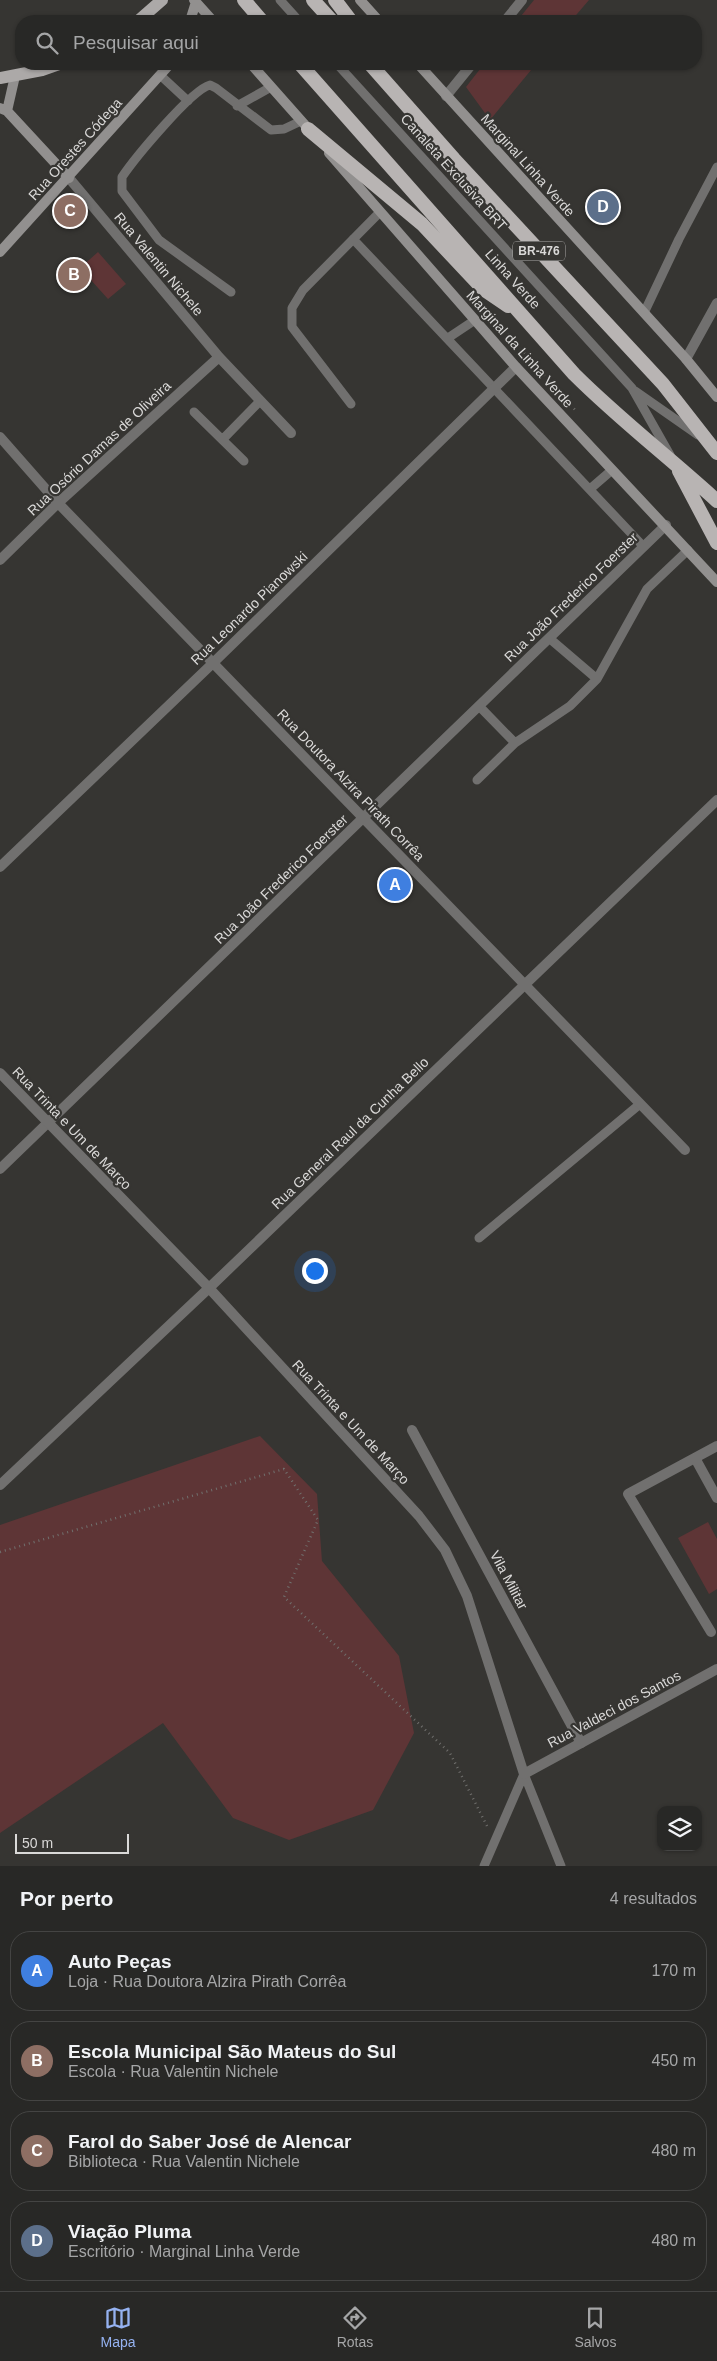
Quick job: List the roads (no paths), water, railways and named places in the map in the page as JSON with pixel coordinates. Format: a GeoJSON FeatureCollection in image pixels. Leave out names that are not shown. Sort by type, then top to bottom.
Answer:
{"type":"FeatureCollection","features":[{"type":"Feature","properties":{"kind":"highway"},"geometry":{"type":"LineString","coordinates":[[244,0],[257,15]]}},
{"type":"Feature","properties":{"kind":"highway"},"geometry":{"type":"LineString","coordinates":[[313,0],[327,15]]}},
{"type":"Feature","properties":{"kind":"highway"},"geometry":{"type":"LineString","coordinates":[[335,0],[346,15]]}},
{"type":"Feature","properties":{"kind":"highway","name":"Linha Verde"},"geometry":{"type":"LineString","coordinates":[[305,70],[574,374],[610,410],[674,462],[717,501]]}},
{"type":"Feature","properties":{"kind":"highway","name":"BR-476"},"geometry":{"type":"LineString","coordinates":[[375,70],[454,160],[663,384],[717,453]]}},
{"type":"Feature","properties":{"kind":"highway"},"geometry":{"type":"LineString","coordinates":[[387,70],[454,160]]}},
{"type":"Feature","properties":{"kind":"highway"},"geometry":{"type":"LineString","coordinates":[[305,125],[422,224],[483,289],[526,319]]}},
{"type":"Feature","properties":{"kind":"highway"},"geometry":{"type":"LineString","coordinates":[[674,462],[717,544]]}},
{"type":"Feature","properties":{"kind":"main road"},"geometry":{"type":"LineString","coordinates":[[145,15],[162,0]]}},
{"type":"Feature","properties":{"kind":"main road"},"geometry":{"type":"LineString","coordinates":[[360,0],[374,15]]}},
{"type":"Feature","properties":{"kind":"main road"},"geometry":{"type":"LineString","coordinates":[[192,15],[195,1]]}},
{"type":"Feature","properties":{"kind":"main road"},"geometry":{"type":"LineString","coordinates":[[195,1],[208,15]]}},
{"type":"Feature","properties":{"kind":"main road"},"geometry":{"type":"LineString","coordinates":[[0,78],[37,70]]}},
{"type":"Feature","properties":{"kind":"main road","name":"Rua Orestes Códega"},"geometry":{"type":"LineString","coordinates":[[0,252],[69,178],[165,70]]}},
{"type":"Feature","properties":{"kind":"main road"},"geometry":{"type":"LineString","coordinates":[[256,70],[305,125]]}},
{"type":"Feature","properties":{"kind":"main road","name":"Marginal Linha Verde"},"geometry":{"type":"LineString","coordinates":[[423,70],[686,358],[717,397]]}},
{"type":"Feature","properties":{"kind":"main road","name":"Rua Valentin Nichele"},"geometry":{"type":"LineString","coordinates":[[15,76],[3,110],[69,178]]}},
{"type":"Feature","properties":{"kind":"main road","name":"Marginal da Linha Verde"},"geometry":{"type":"LineString","coordinates":[[305,125],[516,367],[666,525],[717,582]]}},
{"type":"Feature","properties":{"kind":"street"},"geometry":{"type":"LineString","coordinates":[[510,15],[522,0]]}},
{"type":"Feature","properties":{"kind":"street"},"geometry":{"type":"LineString","coordinates":[[446,96],[467,70]]}},
{"type":"Feature","properties":{"kind":"street","name":"Rua Valentin Nichele"},"geometry":{"type":"LineString","coordinates":[[69,178],[219,357],[290,434]]}},
{"type":"Feature","properties":{"kind":"street"},"geometry":{"type":"LineString","coordinates":[[686,358],[717,303]]}},
{"type":"Feature","properties":{"kind":"street","name":"Rua Osório Damas de Oliveira"},"geometry":{"type":"LineString","coordinates":[[0,560],[58,503],[219,357]]}},
{"type":"Feature","properties":{"kind":"street","name":"Rua Leonardo Pianowski"},"geometry":{"type":"LineString","coordinates":[[0,866],[213,663],[516,367]]}},
{"type":"Feature","properties":{"kind":"street","name":"Rua Doutora Alzira Pirath Corrêa"},"geometry":{"type":"LineString","coordinates":[[0,437],[58,503],[685,1150]]}},
{"type":"Feature","properties":{"kind":"street","name":"Rua João Frederico Foerster"},"geometry":{"type":"LineString","coordinates":[[0,1169],[666,525]]}},
{"type":"Feature","properties":{"kind":"street","name":"Rua General Raul da Cunha Bello"},"geometry":{"type":"LineString","coordinates":[[0,1484],[209,1288],[717,800]]}},
{"type":"Feature","properties":{"kind":"street","name":"Rua Trinta e Um de Março"},"geometry":{"type":"LineString","coordinates":[[0,1073],[209,1288],[419,1516],[444,1550],[467,1596],[524,1774]]}},
{"type":"Feature","properties":{"kind":"street","name":"Vila Militar"},"geometry":{"type":"LineString","coordinates":[[412,1430],[581,1743]]}},
{"type":"Feature","properties":{"kind":"street"},"geometry":{"type":"LineString","coordinates":[[711,1632],[628,1494],[717,1446]]}},
{"type":"Feature","properties":{"kind":"street"},"geometry":{"type":"LineString","coordinates":[[694,1458],[717,1498]]}},
{"type":"Feature","properties":{"kind":"street","name":"Rua Valdeci dos Santos"},"geometry":{"type":"LineString","coordinates":[[524,1774],[717,1669]]}},
{"type":"Feature","properties":{"kind":"lane"},"geometry":{"type":"LineString","coordinates":[[280,0],[294,15]]}},
{"type":"Feature","properties":{"kind":"lane","name":"Canaleta Exclusiva BRT"},"geometry":{"type":"LineString","coordinates":[[342,70],[632,388],[706,441]]}},
{"type":"Feature","properties":{"kind":"lane"},"geometry":{"type":"LineString","coordinates":[[160,75],[188,101]]}},
{"type":"Feature","properties":{"kind":"lane"},"geometry":{"type":"LineString","coordinates":[[231,292],[159,240],[122,190],[122,177],[188,101],[203,87],[210,85],[272,130],[305,125]]}},
{"type":"Feature","properties":{"kind":"lane"},"geometry":{"type":"LineString","coordinates":[[237,106],[271,86]]}},
{"type":"Feature","properties":{"kind":"lane"},"geometry":{"type":"LineString","coordinates":[[644,313],[679,239],[717,167]]}},
{"type":"Feature","properties":{"kind":"lane"},"geometry":{"type":"LineString","coordinates":[[351,404],[292,327],[292,308],[303,290],[380,212]]}},
{"type":"Feature","properties":{"kind":"lane"},"geometry":{"type":"LineString","coordinates":[[353,239],[644,546]]}},
{"type":"Feature","properties":{"kind":"lane"},"geometry":{"type":"LineString","coordinates":[[448,338],[475,320]]}},
{"type":"Feature","properties":{"kind":"lane","name":"Canaleta Exclusiva BRT"},"geometry":{"type":"LineString","coordinates":[[632,388],[674,462]]}},
{"type":"Feature","properties":{"kind":"lane"},"geometry":{"type":"LineString","coordinates":[[223,439],[260,401]]}},
{"type":"Feature","properties":{"kind":"lane"},"geometry":{"type":"LineString","coordinates":[[194,412],[244,462]]}},
{"type":"Feature","properties":{"kind":"lane"},"geometry":{"type":"LineString","coordinates":[[590,490],[612,470]]}},
{"type":"Feature","properties":{"kind":"lane"},"geometry":{"type":"LineString","coordinates":[[477,780],[515,743],[570,706],[597,679],[647,590],[688,550]]}},
{"type":"Feature","properties":{"kind":"lane"},"geometry":{"type":"LineString","coordinates":[[550,638],[597,679]]}},
{"type":"Feature","properties":{"kind":"lane"},"geometry":{"type":"LineString","coordinates":[[479,706],[515,743]]}},
{"type":"Feature","properties":{"kind":"lane"},"geometry":{"type":"LineString","coordinates":[[479,1238],[640,1104]]}},
{"type":"Feature","properties":{"kind":"lane"},"geometry":{"type":"LineString","coordinates":[[484,1866],[524,1774]]}},
{"type":"Feature","properties":{"kind":"lane","name":"Rua Trinta e Um de Março"},"geometry":{"type":"LineString","coordinates":[[524,1774],[561,1866]]}},
{"type":"Feature","properties":{"kind":"place","name":"Viação Pluma"},"geometry":{"type":"Point","coordinates":[603,207]}},
{"type":"Feature","properties":{"kind":"place","name":"Farol do Saber José de Alencar"},"geometry":{"type":"Point","coordinates":[70,211]}},
{"type":"Feature","properties":{"kind":"place","name":"Escola Municipal São Mateus do Sul"},"geometry":{"type":"Point","coordinates":[74,275]}},
{"type":"Feature","properties":{"kind":"place","name":"Auto Peças"},"geometry":{"type":"Point","coordinates":[395,885]}}]}
